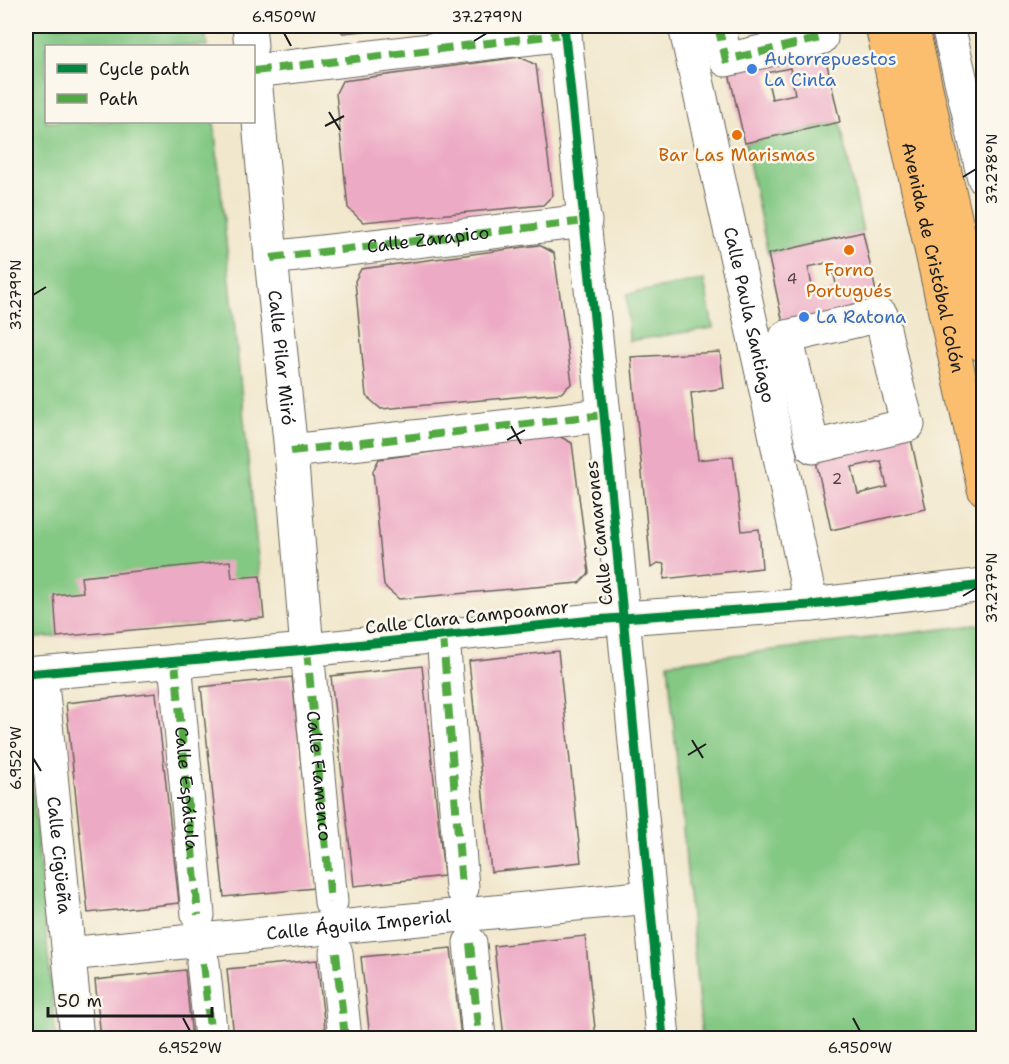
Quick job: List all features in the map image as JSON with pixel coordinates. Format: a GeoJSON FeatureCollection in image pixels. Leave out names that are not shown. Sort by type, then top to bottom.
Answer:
{"type":"FeatureCollection","features":[{"type":"Feature","properties":{"kind":"main road","name":"Avenida de Cristóbal Colón"},"geometry":{"type":"LineString","coordinates":[[882,26],[984,489]]}},
{"type":"Feature","properties":{"kind":"main road","name":"Avenida de Cristóbal Colón"},"geometry":{"type":"LineString","coordinates":[[912,26],[974,251],[984,346]]}},
{"type":"Feature","properties":{"kind":"street"},"geometry":{"type":"LineString","coordinates":[[249,26],[251,45]]}},
{"type":"Feature","properties":{"kind":"street","name":"Calle Paula Santiago"},"geometry":{"type":"LineString","coordinates":[[685,26],[768,398],[811,605]]}},
{"type":"Feature","properties":{"kind":"street"},"geometry":{"type":"LineString","coordinates":[[718,26],[726,60],[821,38],[818,26]]}},
{"type":"Feature","properties":{"kind":"street"},"geometry":{"type":"LineString","coordinates":[[948,26],[980,144],[984,178]]}},
{"type":"Feature","properties":{"kind":"street"},"geometry":{"type":"LineString","coordinates":[[255,71],[565,30]]}},
{"type":"Feature","properties":{"kind":"street","name":"Calle Camarones"},"geometry":{"type":"LineString","coordinates":[[565,30],[624,618],[663,1038]]}},
{"type":"Feature","properties":{"kind":"street","name":"Calle Pilar Miró"},"geometry":{"type":"LineString","coordinates":[[255,82],[291,451],[307,650]]}},
{"type":"Feature","properties":{"kind":"street","name":"Calle Zarapico"},"geometry":{"type":"LineString","coordinates":[[271,258],[585,221]]}},
{"type":"Feature","properties":{"kind":"street"},"geometry":{"type":"LineString","coordinates":[[881,315],[908,425],[813,447],[786,337],[881,315]]}},
{"type":"Feature","properties":{"kind":"street"},"geometry":{"type":"LineString","coordinates":[[291,451],[604,415]]}},
{"type":"Feature","properties":{"kind":"street","name":"Calle Clara Campoamor"},"geometry":{"type":"LineString","coordinates":[[33,674],[307,650],[624,618],[811,605],[984,585]]}},
{"type":"Feature","properties":{"kind":"street"},"geometry":{"type":"LineString","coordinates":[[443,636],[462,888]]}},
{"type":"Feature","properties":{"kind":"street","name":"Calle Flamenco"},"geometry":{"type":"LineString","coordinates":[[307,650],[331,902]]}},
{"type":"Feature","properties":{"kind":"street","name":"Calle Espátula"},"geometry":{"type":"LineString","coordinates":[[175,662],[198,915]]}},
{"type":"Feature","properties":{"kind":"street","name":"Calle Cigüeña"},"geometry":{"type":"LineString","coordinates":[[33,674],[69,954],[77,1038]]}},
{"type":"Feature","properties":{"kind":"street","name":"Calle Águila Imperial"},"geometry":{"type":"LineString","coordinates":[[69,954],[650,897]]}},
{"type":"Feature","properties":{"kind":"street"},"geometry":{"type":"LineString","coordinates":[[470,943],[479,1038]]}},
{"type":"Feature","properties":{"kind":"street"},"geometry":{"type":"LineString","coordinates":[[336,953],[345,1038]]}},
{"type":"Feature","properties":{"kind":"street"},"geometry":{"type":"LineString","coordinates":[[203,963],[211,1038]]}},
{"type":"Feature","properties":{"kind":"green space"},"geometry":{"type":"Polygon","coordinates":[[[26,26],[205,26],[207,45],[45,45],[45,123],[214,123],[264,618],[26,639],[26,26]]]}},
{"type":"Feature","properties":{"kind":"green space"},"geometry":{"type":"Polygon","coordinates":[[[840,122],[863,232],[768,254],[745,143],[840,122]]]}},
{"type":"Feature","properties":{"kind":"green space"},"geometry":{"type":"Polygon","coordinates":[[[704,280],[713,328],[629,341],[627,294],[704,280]]]}},
{"type":"Feature","properties":{"kind":"green space"},"geometry":{"type":"Polygon","coordinates":[[[982,624],[984,629],[983,1038],[702,1038],[668,663],[982,624]]]}},
{"type":"Feature","properties":{"kind":"green space"},"geometry":{"type":"Polygon","coordinates":[[[26,719],[56,1038],[26,1038],[26,719]]]}},
{"type":"Feature","properties":{"kind":"building"},"geometry":{"type":"Polygon","coordinates":[[[335,26],[403,26],[403,27],[343,33],[335,26]]]}},
{"type":"Feature","properties":{"kind":"building"},"geometry":{"type":"Polygon","coordinates":[[[821,38],[840,122],[745,143],[726,60],[821,38]],[[790,68],[766,73],[772,99],[795,94],[790,68]]]}},
{"type":"Feature","properties":{"kind":"building"},"geometry":{"type":"Polygon","coordinates":[[[520,57],[536,65],[553,195],[543,205],[363,222],[348,208],[336,93],[342,81],[520,57]]]}},
{"type":"Feature","properties":{"kind":"building"},"geometry":{"type":"Polygon","coordinates":[[[863,232],[881,315],[786,337],[768,254],[863,232]],[[831,262],[808,267],[814,293],[837,288],[831,262]]]}},
{"type":"Feature","properties":{"kind":"building"},"geometry":{"type":"Polygon","coordinates":[[[539,245],[554,253],[572,383],[561,393],[381,409],[366,396],[355,281],[361,269],[539,245]]]}},
{"type":"Feature","properties":{"kind":"building"},"geometry":{"type":"Polygon","coordinates":[[[720,352],[724,388],[691,393],[698,460],[733,456],[742,531],[759,529],[762,568],[664,579],[664,564],[658,563],[651,568],[631,357],[720,352]]]}},
{"type":"Feature","properties":{"kind":"building"},"geometry":{"type":"Polygon","coordinates":[[[908,425],[926,509],[831,530],[813,447],[908,425]],[[881,461],[852,467],[858,494],[887,487],[881,461]]]}},
{"type":"Feature","properties":{"kind":"building"},"geometry":{"type":"Polygon","coordinates":[[[557,435],[572,443],[589,573],[579,583],[399,599],[384,586],[373,471],[379,459],[557,435]]]}},
{"type":"Feature","properties":{"kind":"building"},"geometry":{"type":"Polygon","coordinates":[[[230,561],[232,578],[260,576],[264,618],[57,637],[54,595],[83,592],[81,577],[230,561]]]}},
{"type":"Feature","properties":{"kind":"building"},"geometry":{"type":"Polygon","coordinates":[[[558,651],[581,862],[491,872],[469,661],[558,651]]]}},
{"type":"Feature","properties":{"kind":"building"},"geometry":{"type":"Polygon","coordinates":[[[422,666],[444,876],[354,886],[331,676],[422,666]]]}},
{"type":"Feature","properties":{"kind":"building"},"geometry":{"type":"Polygon","coordinates":[[[292,677],[314,888],[224,897],[201,687],[292,677]]]}},
{"type":"Feature","properties":{"kind":"building"},"geometry":{"type":"Polygon","coordinates":[[[156,693],[179,903],[88,913],[66,703],[156,693]]]}},
{"type":"Feature","properties":{"kind":"building"},"geometry":{"type":"Polygon","coordinates":[[[585,936],[596,1038],[504,1038],[494,946],[585,936]]]}},
{"type":"Feature","properties":{"kind":"building"},"geometry":{"type":"Polygon","coordinates":[[[451,948],[461,1038],[370,1038],[361,957],[451,948]]]}},
{"type":"Feature","properties":{"kind":"building"},"geometry":{"type":"Polygon","coordinates":[[[317,960],[326,1038],[234,1038],[227,969],[317,960]]]}},
{"type":"Feature","properties":{"kind":"building"},"geometry":{"type":"Polygon","coordinates":[[[185,970],[192,1038],[101,1038],[95,980],[185,970]]]}},
{"type":"Feature","properties":{"kind":"marked path"},"geometry":{"type":"LineString","coordinates":[[718,26],[726,60],[821,38],[818,26]]}},
{"type":"Feature","properties":{"kind":"marked path"},"geometry":{"type":"LineString","coordinates":[[255,71],[565,34]]}},
{"type":"Feature","properties":{"kind":"marked path"},"geometry":{"type":"LineString","coordinates":[[271,258],[585,221]]}},
{"type":"Feature","properties":{"kind":"marked path"},"geometry":{"type":"LineString","coordinates":[[291,451],[604,415]]}},
{"type":"Feature","properties":{"kind":"marked path"},"geometry":{"type":"LineString","coordinates":[[443,636],[462,888]]}},
{"type":"Feature","properties":{"kind":"marked path"},"geometry":{"type":"LineString","coordinates":[[307,650],[331,902]]}},
{"type":"Feature","properties":{"kind":"marked path"},"geometry":{"type":"LineString","coordinates":[[175,661],[198,915]]}},
{"type":"Feature","properties":{"kind":"marked path"},"geometry":{"type":"LineString","coordinates":[[470,943],[479,1038]]}},
{"type":"Feature","properties":{"kind":"marked path"},"geometry":{"type":"LineString","coordinates":[[336,953],[345,1038]]}},
{"type":"Feature","properties":{"kind":"marked path"},"geometry":{"type":"LineString","coordinates":[[203,963],[211,1038]]}},
{"type":"Feature","properties":{"kind":"cycle path"},"geometry":{"type":"LineString","coordinates":[[564,26],[604,415],[663,1038]]}},
{"type":"Feature","properties":{"kind":"cycle path"},"geometry":{"type":"LineString","coordinates":[[26,674],[307,650],[593,620],[811,605],[984,585]]}},
{"type":"Feature","properties":{"kind":"place","name":"Autorrepuestos La Cinta"},"geometry":{"type":"Point","coordinates":[752,69]}},
{"type":"Feature","properties":{"kind":"place","name":"Bar Las Marismas"},"geometry":{"type":"Point","coordinates":[737,135]}},
{"type":"Feature","properties":{"kind":"place","name":"Forno Portugués"},"geometry":{"type":"Point","coordinates":[849,250]}},
{"type":"Feature","properties":{"kind":"place","name":"La Ratona"},"geometry":{"type":"Point","coordinates":[804,317]}}]}
